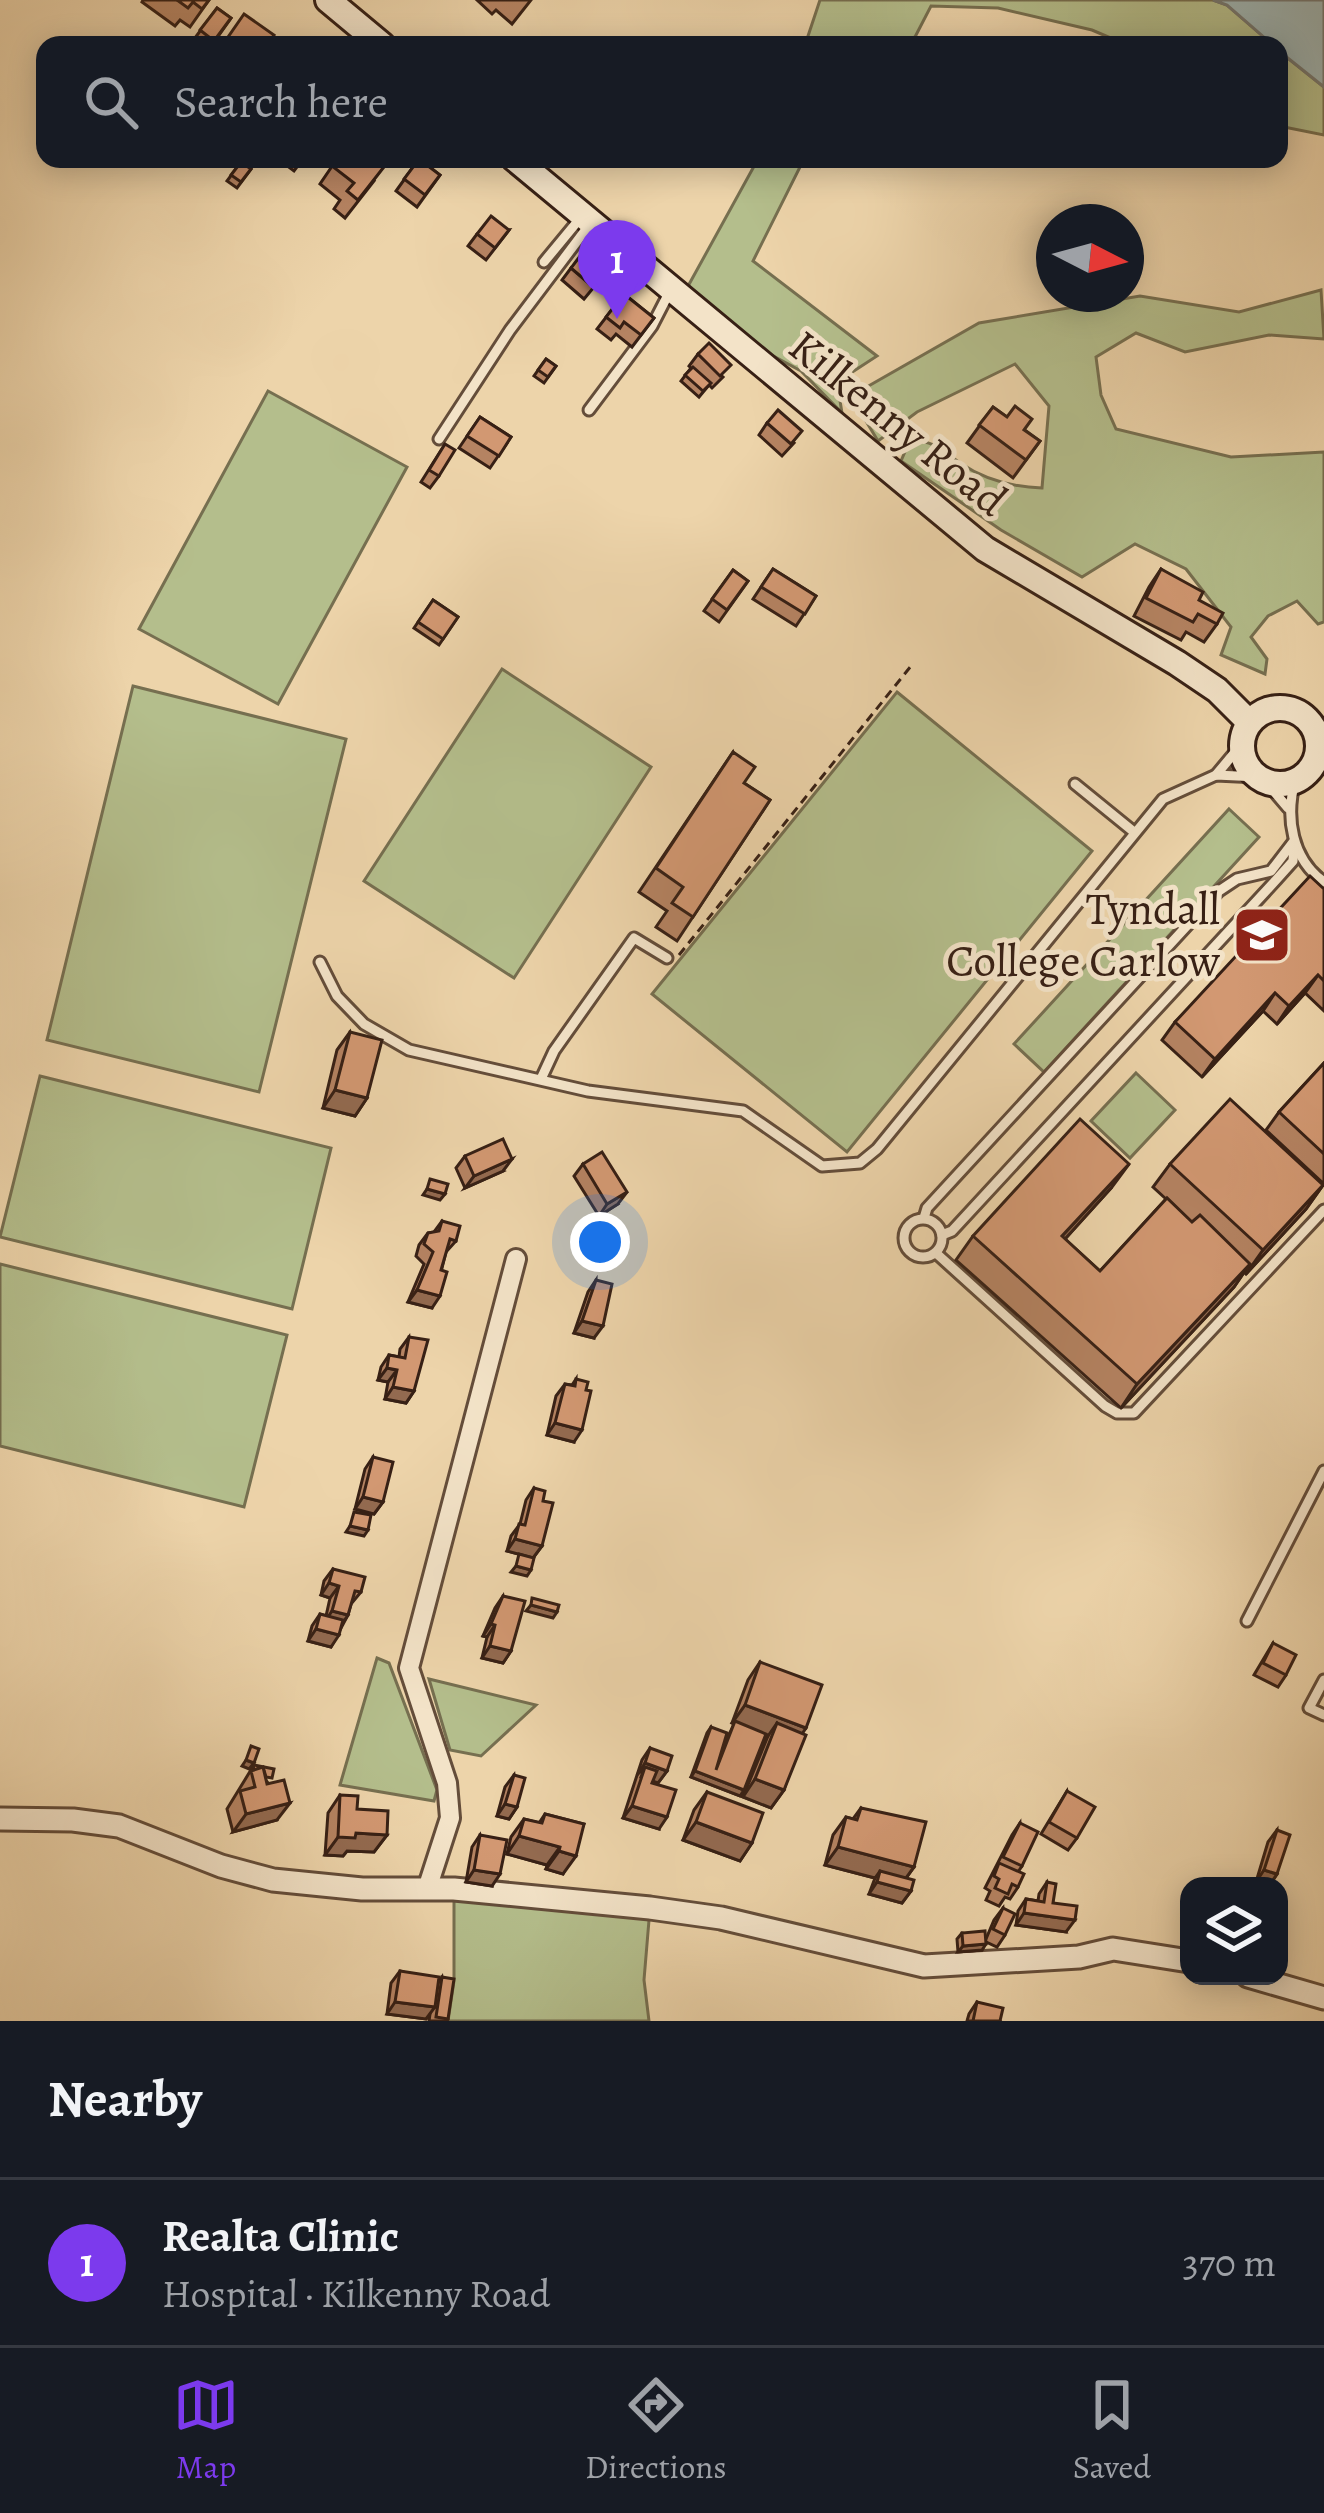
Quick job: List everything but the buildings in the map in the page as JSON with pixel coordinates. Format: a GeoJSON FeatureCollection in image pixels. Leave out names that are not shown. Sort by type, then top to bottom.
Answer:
{"type":"FeatureCollection","features":[{"type":"Feature","properties":{"kind":"main road"},"geometry":{"type":"LineString","coordinates":[[328,0],[371,36]]}},
{"type":"Feature","properties":{"kind":"main road","name":"Kilkenny Road"},"geometry":{"type":"LineString","coordinates":[[525,168],[985,549],[1216,690],[1245,734]]}},
{"type":"Feature","properties":{"kind":"main road"},"geometry":{"type":"LineString","coordinates":[[1275,708],[1298,712],[1314,728],[1321,752],[1308,772],[1295,781],[1262,779],[1246,764],[1245,734],[1261,712],[1275,708]]}},
{"type":"Feature","properties":{"kind":"street"},"geometry":{"type":"LineString","coordinates":[[427,1889],[450,1818],[447,1783],[409,1668],[516,1259]]}},
{"type":"Feature","properties":{"kind":"street"},"geometry":{"type":"LineString","coordinates":[[0,1819],[119,1826],[221,1866],[273,1880],[650,1908],[721,1918],[924,1966],[1079,1957],[1113,1948],[1180,1959]]}},
{"type":"Feature","properties":{"kind":"street"},"geometry":{"type":"LineString","coordinates":[[1279,1985],[1324,1998]]}},
{"type":"Feature","properties":{"kind":"lane"},"geometry":{"type":"LineString","coordinates":[[544,262],[586,220]]}},
{"type":"Feature","properties":{"kind":"lane"},"geometry":{"type":"LineString","coordinates":[[439,439],[586,220]]}},
{"type":"Feature","properties":{"kind":"lane"},"geometry":{"type":"LineString","coordinates":[[590,410],[652,326],[670,291]]}},
{"type":"Feature","properties":{"kind":"lane"},"geometry":{"type":"LineString","coordinates":[[636,314],[652,326]]}},
{"type":"Feature","properties":{"kind":"lane"},"geometry":{"type":"LineString","coordinates":[[1216,776],[1245,734]]}},
{"type":"Feature","properties":{"kind":"lane"},"geometry":{"type":"LineString","coordinates":[[320,962],[337,996],[388,1041],[434,1057],[588,1091],[743,1111],[822,1166],[860,1163],[877,1149],[1162,799],[1216,776],[1262,779],[1288,808]]}},
{"type":"Feature","properties":{"kind":"lane"},"geometry":{"type":"LineString","coordinates":[[942,1235],[952,1232],[1293,861],[1288,808],[1295,781]]}},
{"type":"Feature","properties":{"kind":"lane"},"geometry":{"type":"LineString","coordinates":[[1075,784],[1134,832]]}},
{"type":"Feature","properties":{"kind":"lane"},"geometry":{"type":"LineString","coordinates":[[1294,841],[1310,871],[1324,883]]}},
{"type":"Feature","properties":{"kind":"lane"},"geometry":{"type":"LineString","coordinates":[[914,1198],[926,1213],[936,1223],[942,1235],[936,1252],[911,1260],[903,1240],[911,1222],[926,1213],[1220,891],[1237,879],[1270,872],[1294,841]]}},
{"type":"Feature","properties":{"kind":"lane"},"geometry":{"type":"LineString","coordinates":[[541,1079],[554,1051],[634,938],[668,958]]}},
{"type":"Feature","properties":{"kind":"lane"},"geometry":{"type":"LineString","coordinates":[[936,1252],[1105,1406],[1118,1413],[1134,1413],[1324,1210]]}},
{"type":"Feature","properties":{"kind":"lane"},"geometry":{"type":"LineString","coordinates":[[888,1240],[903,1240]]}},
{"type":"Feature","properties":{"kind":"lane"},"geometry":{"type":"LineString","coordinates":[[1247,1621],[1324,1471]]}},
{"type":"Feature","properties":{"kind":"lane"},"geometry":{"type":"LineString","coordinates":[[1324,1680],[1309,1708],[1324,1715]]}},
{"type":"Feature","properties":{"kind":"path"},"geometry":{"type":"LineString","coordinates":[[668,958],[680,955],[910,666]]}},
{"type":"Feature","properties":{"kind":"green space"},"geometry":{"type":"Polygon","coordinates":[[[820,0],[1213,0],[1227,5],[1263,36],[1106,36],[998,8],[931,6],[916,36],[808,36],[820,0]]]}},
{"type":"Feature","properties":{"kind":"green space"},"geometry":{"type":"Polygon","coordinates":[[[1288,58],[1324,87],[1324,135],[1288,128],[1288,58]]]}},
{"type":"Feature","properties":{"kind":"green space"},"geometry":{"type":"Polygon","coordinates":[[[753,168],[800,168],[753,261],[877,356],[837,382],[842,413],[801,371],[751,344],[687,288],[753,168]]]}},
{"type":"Feature","properties":{"kind":"green space"},"geometry":{"type":"Polygon","coordinates":[[[1321,290],[1324,339],[1269,335],[1185,352],[1136,333],[1096,357],[1101,395],[1116,429],[1231,457],[1324,452],[1324,622],[1318,624],[1297,601],[1268,616],[1251,637],[1267,659],[1265,674],[1221,655],[1231,627],[1186,569],[1135,544],[1082,577],[1001,530],[901,461],[910,440],[918,441],[989,478],[1042,488],[1049,406],[1015,364],[917,412],[878,441],[851,396],[979,323],[1045,312],[1144,312],[1144,297],[1239,312],[1321,290]]]}},
{"type":"Feature","properties":{"kind":"green space"},"geometry":{"type":"Polygon","coordinates":[[[268,391],[407,467],[278,704],[139,629],[268,391]]]}},
{"type":"Feature","properties":{"kind":"green space"},"geometry":{"type":"Polygon","coordinates":[[[502,669],[651,767],[514,978],[364,881],[502,669]]]}},
{"type":"Feature","properties":{"kind":"green space"},"geometry":{"type":"Polygon","coordinates":[[[133,686],[346,739],[259,1092],[47,1040],[133,686]]]}},
{"type":"Feature","properties":{"kind":"green space"},"geometry":{"type":"Polygon","coordinates":[[[897,692],[1092,851],[847,1152],[652,994],[897,692]]]}},
{"type":"Feature","properties":{"kind":"green space"},"geometry":{"type":"Polygon","coordinates":[[[1229,809],[1259,837],[1044,1072],[1014,1044],[1229,809]]]}},
{"type":"Feature","properties":{"kind":"green space"},"geometry":{"type":"Polygon","coordinates":[[[1136,1073],[1175,1110],[1130,1158],[1091,1121],[1136,1073]]]}},
{"type":"Feature","properties":{"kind":"green space"},"geometry":{"type":"Polygon","coordinates":[[[40,1076],[331,1148],[292,1309],[0,1237],[40,1076]]]}},
{"type":"Feature","properties":{"kind":"green space"},"geometry":{"type":"Polygon","coordinates":[[[0,1264],[287,1335],[244,1507],[0,1446],[0,1264]]]}},
{"type":"Feature","properties":{"kind":"green space"},"geometry":{"type":"Polygon","coordinates":[[[377,1658],[389,1663],[437,1790],[434,1801],[340,1785],[377,1658]]]}},
{"type":"Feature","properties":{"kind":"green space"},"geometry":{"type":"Polygon","coordinates":[[[429,1679],[536,1705],[481,1756],[450,1750],[429,1679]]]}},
{"type":"Feature","properties":{"kind":"green space"},"geometry":{"type":"Polygon","coordinates":[[[454,1889],[650,1908],[644,1980],[649,2021],[448,2021],[454,1981],[454,1889]]]}},
{"type":"Feature","properties":{"kind":"water"},"geometry":{"type":"Polygon","coordinates":[[[1213,0],[1324,0],[1324,87],[1288,58],[1288,36],[1263,36],[1227,5],[1213,0]]]}},
{"type":"Feature","properties":{"kind":"place","name":"Realta Clinic"},"geometry":{"type":"Point","coordinates":[617,319]}},
{"type":"Feature","properties":{"kind":"place","name":"Tyndall College Carlow"},"geometry":{"type":"Point","coordinates":[1262,935]}}]}
